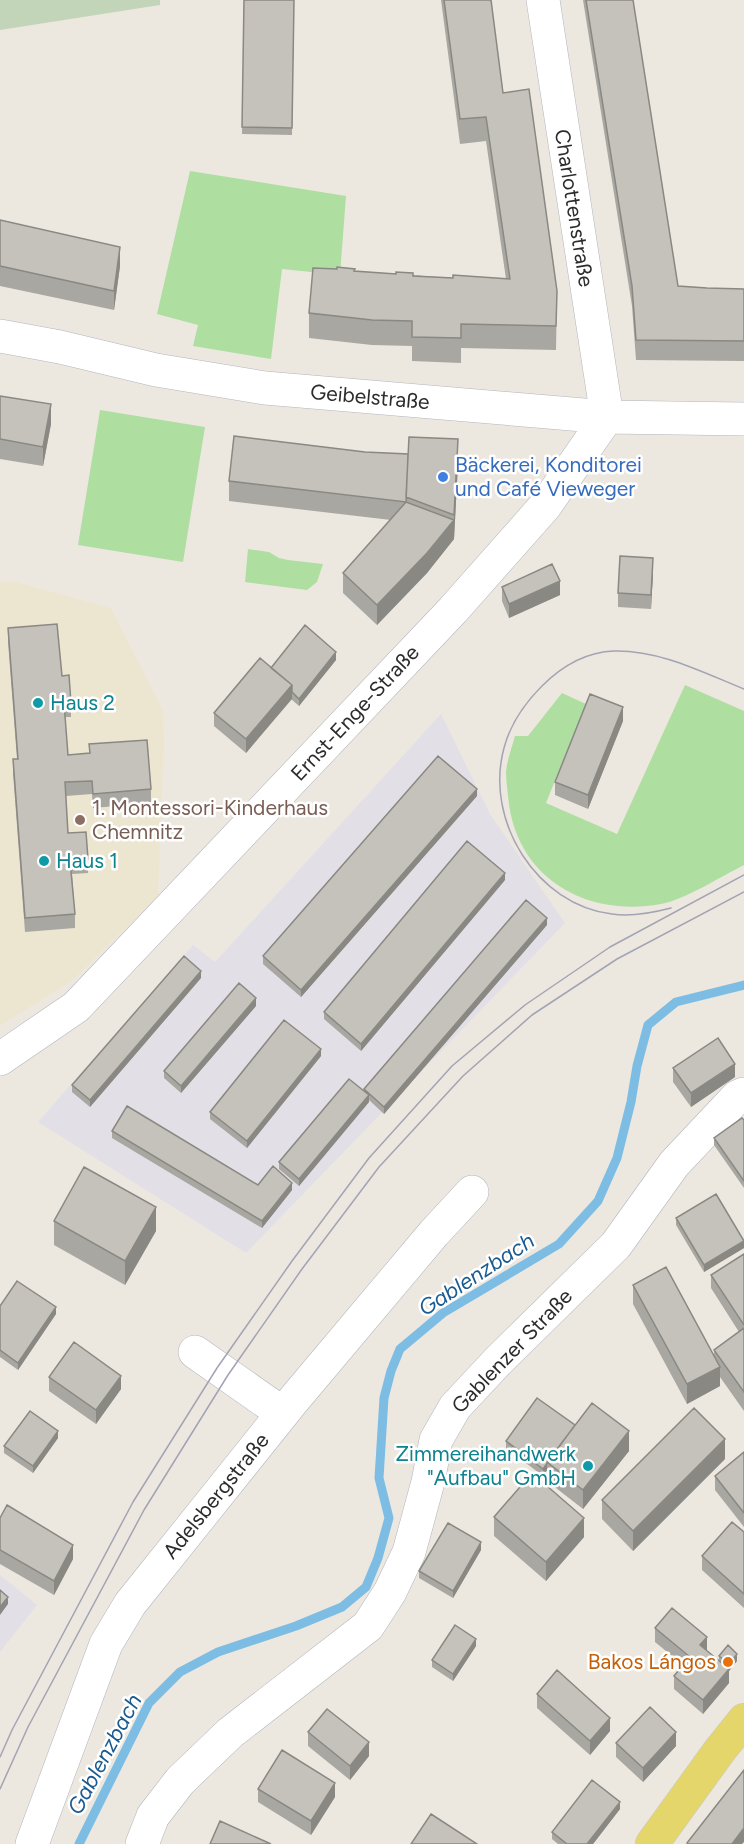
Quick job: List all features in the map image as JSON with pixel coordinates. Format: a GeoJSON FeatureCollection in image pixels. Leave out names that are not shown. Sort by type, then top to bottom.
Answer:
{"type":"FeatureCollection","features":[{"type":"Feature","properties":{"kind":"main road"},"geometry":{"type":"LineString","coordinates":[[652,1844],[744,1720]]}},
{"type":"Feature","properties":{"kind":"street","name":"Charlottenstraße"},"geometry":{"type":"LineString","coordinates":[[543,0],[607,417]]}},
{"type":"Feature","properties":{"kind":"street","name":"Geibelstraße"},"geometry":{"type":"LineString","coordinates":[[0,336],[60,347],[156,370],[265,388],[607,417],[744,419]]}},
{"type":"Feature","properties":{"kind":"street","name":"Ernst-Enge-Straße"},"geometry":{"type":"LineString","coordinates":[[0,1059],[76,1007],[445,619],[545,506],[607,417]]}},
{"type":"Feature","properties":{"kind":"street","name":"Gablenzer Straße"},"geometry":{"type":"LineString","coordinates":[[142,1844],[153,1816],[180,1781],[230,1733],[368,1626],[390,1592],[409,1552],[428,1482],[436,1440],[455,1407],[498,1361],[616,1245],[674,1164],[737,1097],[744,1094]]}},
{"type":"Feature","properties":{"kind":"street","name":"Adelsbergstraße"},"geometry":{"type":"LineString","coordinates":[[32,1844],[106,1644],[130,1604],[282,1413],[434,1233],[472,1192]]}},
{"type":"Feature","properties":{"kind":"street"},"geometry":{"type":"LineString","coordinates":[[195,1352],[282,1413]]}},
{"type":"Feature","properties":{"kind":"shaded area","name":"1. Montessori-Kinderhaus Chemnitz"},"geometry":{"type":"Polygon","coordinates":[[[12,581],[111,608],[163,711],[164,744],[158,896],[73,980],[0,1026],[0,583],[12,581]]]}},
{"type":"Feature","properties":{"kind":"shaded area"},"geometry":{"type":"Polygon","coordinates":[[[441,714],[490,814],[565,923],[246,1253],[38,1122],[193,945],[215,962],[441,714]]]}},
{"type":"Feature","properties":{"kind":"shaded area"},"geometry":{"type":"Polygon","coordinates":[[[0,1575],[37,1605],[0,1652],[0,1575]]]}},
{"type":"Feature","properties":{"kind":"green space"},"geometry":{"type":"Polygon","coordinates":[[[0,0],[160,0],[160,5],[0,30],[0,0]]]}},
{"type":"Feature","properties":{"kind":"green space"},"geometry":{"type":"Polygon","coordinates":[[[190,171],[346,196],[340,275],[282,269],[271,359],[193,346],[198,325],[157,314],[190,171]]]}},
{"type":"Feature","properties":{"kind":"green space"},"geometry":{"type":"Polygon","coordinates":[[[100,410],[205,427],[183,562],[78,545],[100,410]]]}},
{"type":"Feature","properties":{"kind":"green space"},"geometry":{"type":"Polygon","coordinates":[[[248,549],[269,552],[288,560],[323,564],[317,582],[307,590],[245,582],[248,549]]]}},
{"type":"Feature","properties":{"kind":"green space"},"geometry":{"type":"Polygon","coordinates":[[[685,685],[744,711],[744,865],[692,893],[661,904],[633,907],[605,904],[580,897],[558,885],[539,869],[524,848],[513,824],[506,772],[515,736],[528,736],[562,693],[586,704],[546,803],[617,834],[685,685]]]}},
{"type":"Feature","properties":{"kind":"building"},"geometry":{"type":"Polygon","coordinates":[[[244,0],[294,0],[292,128],[242,127],[244,0]]]}},
{"type":"Feature","properties":{"kind":"building"},"geometry":{"type":"Polygon","coordinates":[[[444,0],[491,0],[503,93],[529,89],[557,291],[556,326],[461,324],[461,338],[412,337],[412,321],[372,320],[309,313],[313,268],[337,269],[337,267],[355,269],[354,271],[413,273],[413,276],[453,278],[453,275],[510,279],[486,117],[460,119],[444,0]]]}},
{"type":"Feature","properties":{"kind":"building"},"geometry":{"type":"Polygon","coordinates":[[[586,0],[633,0],[678,286],[744,289],[744,341],[636,340],[632,286],[586,0]]]}},
{"type":"Feature","properties":{"kind":"building"},"geometry":{"type":"Polygon","coordinates":[[[0,220],[120,247],[114,291],[0,266],[0,220]]]}},
{"type":"Feature","properties":{"kind":"building"},"geometry":{"type":"Polygon","coordinates":[[[0,396],[51,404],[43,447],[0,439],[0,396]]]}},
{"type":"Feature","properties":{"kind":"building"},"geometry":{"type":"Polygon","coordinates":[[[234,436],[365,452],[408,454],[406,502],[229,481],[234,436]]]}},
{"type":"Feature","properties":{"kind":"building"},"geometry":{"type":"Polygon","coordinates":[[[409,437],[458,439],[454,515],[406,497],[409,437]]]}},
{"type":"Feature","properties":{"kind":"building"},"geometry":{"type":"Polygon","coordinates":[[[406,502],[454,520],[427,553],[377,605],[343,573],[406,502]]]}},
{"type":"Feature","properties":{"kind":"building"},"geometry":{"type":"Polygon","coordinates":[[[620,556],[653,558],[651,595],[618,593],[620,556]]]}},
{"type":"Feature","properties":{"kind":"building"},"geometry":{"type":"Polygon","coordinates":[[[552,564],[560,581],[509,604],[502,587],[552,564]]]}},
{"type":"Feature","properties":{"kind":"building"},"geometry":{"type":"Polygon","coordinates":[[[57,624],[62,676],[69,675],[71,703],[64,703],[68,755],[90,753],[89,744],[147,740],[151,789],[93,794],[92,781],[65,782],[68,833],[86,832],[88,859],[70,861],[75,914],[25,918],[13,759],[18,759],[8,628],[57,624]]]}},
{"type":"Feature","properties":{"kind":"building"},"geometry":{"type":"Polygon","coordinates":[[[305,625],[336,652],[299,699],[292,692],[292,685],[271,668],[305,625]]]}},
{"type":"Feature","properties":{"kind":"building"},"geometry":{"type":"Polygon","coordinates":[[[260,658],[292,685],[246,739],[214,713],[260,658]]]}},
{"type":"Feature","properties":{"kind":"building"},"geometry":{"type":"Polygon","coordinates":[[[590,694],[623,707],[588,795],[555,782],[590,694]]]}},
{"type":"Feature","properties":{"kind":"building"},"geometry":{"type":"Polygon","coordinates":[[[438,756],[477,789],[301,990],[263,956],[438,756]]]}},
{"type":"Feature","properties":{"kind":"building"},"geometry":{"type":"Polygon","coordinates":[[[467,841],[505,873],[361,1044],[324,1012],[467,841]]]}},
{"type":"Feature","properties":{"kind":"building"},"geometry":{"type":"Polygon","coordinates":[[[526,900],[547,918],[384,1107],[364,1089],[526,900]]]}},
{"type":"Feature","properties":{"kind":"building"},"geometry":{"type":"Polygon","coordinates":[[[184,956],[201,971],[90,1100],[72,1085],[184,956]]]}},
{"type":"Feature","properties":{"kind":"building"},"geometry":{"type":"Polygon","coordinates":[[[239,983],[256,998],[181,1086],[164,1071],[239,983]]]}},
{"type":"Feature","properties":{"kind":"building"},"geometry":{"type":"Polygon","coordinates":[[[284,1020],[321,1049],[247,1141],[210,1112],[284,1020]]]}},
{"type":"Feature","properties":{"kind":"building"},"geometry":{"type":"Polygon","coordinates":[[[718,1038],[735,1064],[691,1093],[673,1068],[718,1038]]]}},
{"type":"Feature","properties":{"kind":"building"},"geometry":{"type":"Polygon","coordinates":[[[349,1079],[369,1095],[299,1179],[279,1162],[349,1079]]]}},
{"type":"Feature","properties":{"kind":"building"},"geometry":{"type":"Polygon","coordinates":[[[127,1106],[258,1185],[273,1166],[292,1183],[262,1221],[112,1131],[127,1106]]]}},
{"type":"Feature","properties":{"kind":"building"},"geometry":{"type":"Polygon","coordinates":[[[742,1118],[744,1120],[744,1181],[714,1138],[742,1118]]]}},
{"type":"Feature","properties":{"kind":"building"},"geometry":{"type":"Polygon","coordinates":[[[84,1167],[156,1207],[125,1261],[54,1221],[84,1167]]]}},
{"type":"Feature","properties":{"kind":"building"},"geometry":{"type":"Polygon","coordinates":[[[716,1194],[744,1241],[704,1265],[676,1218],[716,1194]]]}},
{"type":"Feature","properties":{"kind":"building"},"geometry":{"type":"Polygon","coordinates":[[[744,1254],[744,1325],[711,1275],[744,1254]]]}},
{"type":"Feature","properties":{"kind":"building"},"geometry":{"type":"Polygon","coordinates":[[[666,1267],[720,1367],[687,1384],[633,1285],[666,1267]]]}},
{"type":"Feature","properties":{"kind":"building"},"geometry":{"type":"Polygon","coordinates":[[[17,1281],[56,1307],[18,1363],[0,1350],[0,1306],[17,1281]]]}},
{"type":"Feature","properties":{"kind":"building"},"geometry":{"type":"Polygon","coordinates":[[[744,1328],[744,1392],[714,1350],[744,1328]]]}},
{"type":"Feature","properties":{"kind":"building"},"geometry":{"type":"Polygon","coordinates":[[[74,1342],[121,1376],[96,1410],[49,1377],[74,1342]]]}},
{"type":"Feature","properties":{"kind":"building"},"geometry":{"type":"Polygon","coordinates":[[[537,1398],[575,1425],[543,1469],[506,1441],[537,1398]]]}},
{"type":"Feature","properties":{"kind":"building"},"geometry":{"type":"Polygon","coordinates":[[[592,1403],[629,1431],[583,1490],[547,1462],[592,1403]]]}},
{"type":"Feature","properties":{"kind":"building"},"geometry":{"type":"Polygon","coordinates":[[[694,1408],[725,1439],[633,1531],[602,1500],[694,1408]]]}},
{"type":"Feature","properties":{"kind":"building"},"geometry":{"type":"Polygon","coordinates":[[[30,1411],[58,1431],[33,1466],[4,1446],[30,1411]]]}},
{"type":"Feature","properties":{"kind":"building"},"geometry":{"type":"Polygon","coordinates":[[[744,1452],[744,1513],[715,1476],[744,1452]]]}},
{"type":"Feature","properties":{"kind":"building"},"geometry":{"type":"Polygon","coordinates":[[[532,1473],[584,1518],[546,1562],[494,1517],[532,1473]]]}},
{"type":"Feature","properties":{"kind":"building"},"geometry":{"type":"Polygon","coordinates":[[[7,1505],[73,1545],[54,1581],[0,1550],[0,1518],[7,1505]]]}},
{"type":"Feature","properties":{"kind":"building"},"geometry":{"type":"Polygon","coordinates":[[[732,1522],[744,1532],[744,1594],[702,1556],[732,1522]]]}},
{"type":"Feature","properties":{"kind":"building"},"geometry":{"type":"Polygon","coordinates":[[[448,1523],[481,1542],[453,1591],[419,1571],[448,1523]]]}},
{"type":"Feature","properties":{"kind":"building"},"geometry":{"type":"Polygon","coordinates":[[[0,1590],[8,1597],[0,1607],[0,1590]]]}},
{"type":"Feature","properties":{"kind":"building"},"geometry":{"type":"Polygon","coordinates":[[[672,1608],[707,1637],[700,1645],[729,1669],[703,1700],[674,1676],[690,1657],[655,1628],[672,1608]]]}},
{"type":"Feature","properties":{"kind":"building"},"geometry":{"type":"Polygon","coordinates":[[[455,1625],[476,1639],[453,1674],[432,1660],[455,1625]]]}},
{"type":"Feature","properties":{"kind":"building"},"geometry":{"type":"Polygon","coordinates":[[[728,1645],[737,1654],[729,1664],[719,1656],[728,1645]]]}},
{"type":"Feature","properties":{"kind":"building"},"geometry":{"type":"Polygon","coordinates":[[[557,1670],[610,1718],[590,1741],[537,1694],[557,1670]]]}},
{"type":"Feature","properties":{"kind":"building"},"geometry":{"type":"Polygon","coordinates":[[[650,1707],[676,1732],[643,1768],[616,1743],[650,1707]]]}},
{"type":"Feature","properties":{"kind":"building"},"geometry":{"type":"Polygon","coordinates":[[[327,1709],[369,1742],[350,1766],[308,1732],[327,1709]]]}},
{"type":"Feature","properties":{"kind":"building"},"geometry":{"type":"Polygon","coordinates":[[[282,1750],[335,1783],[311,1821],[258,1789],[282,1750]]]}},
{"type":"Feature","properties":{"kind":"building"},"geometry":{"type":"Polygon","coordinates":[[[744,1770],[744,1828],[732,1844],[688,1844],[687,1843],[744,1770]]]}},
{"type":"Feature","properties":{"kind":"building"},"geometry":{"type":"Polygon","coordinates":[[[592,1780],[620,1802],[587,1844],[567,1844],[552,1832],[592,1780]]]}},
{"type":"Feature","properties":{"kind":"building"},"geometry":{"type":"Polygon","coordinates":[[[431,1814],[477,1844],[411,1844],[431,1814]]]}},
{"type":"Feature","properties":{"kind":"building"},"geometry":{"type":"Polygon","coordinates":[[[220,1821],[271,1844],[210,1844],[220,1821]]]}},
{"type":"Feature","properties":{"kind":"waterway","name":"Gablenzbach"},"geometry":{"type":"LineString","coordinates":[[79,1844],[149,1703],[180,1672],[218,1652],[296,1626],[342,1607],[366,1587],[378,1558],[389,1518],[379,1478],[384,1398],[400,1349],[443,1313],[559,1244],[598,1201],[617,1158],[648,1025],[676,1002],[744,985]]}},
{"type":"Feature","properties":{"kind":"tram line"},"geometry":{"type":"LineString","coordinates":[[671,908],[642,914],[612,914],[585,907],[561,895],[540,877],[522,855],[510,830],[502,803],[500,776],[504,748],[514,723],[524,707],[549,679],[566,667],[594,654],[614,651],[648,654],[697,669],[744,689]]}},
{"type":"Feature","properties":{"kind":"tram line"},"geometry":{"type":"LineString","coordinates":[[0,1757],[12,1730],[133,1502],[217,1368],[292,1261],[369,1158],[452,1066],[525,1005],[610,947],[744,875]]}},
{"type":"Feature","properties":{"kind":"tram line"},"geometry":{"type":"LineString","coordinates":[[0,1789],[28,1727],[144,1510],[228,1375],[302,1269],[379,1167],[463,1076],[532,1015],[617,959],[744,892]]}},
{"type":"Feature","properties":{"kind":"place","name":"Bäckerei, Konditorei und Café Vieweger"},"geometry":{"type":"Point","coordinates":[443,477]}},
{"type":"Feature","properties":{"kind":"place","name":"Haus 2"},"geometry":{"type":"Point","coordinates":[38,703]}},
{"type":"Feature","properties":{"kind":"place","name":"1. Montessori-Kinderhaus Chemnitz"},"geometry":{"type":"Point","coordinates":[80,820]}},
{"type":"Feature","properties":{"kind":"place","name":"Haus 1"},"geometry":{"type":"Point","coordinates":[44,861]}},
{"type":"Feature","properties":{"kind":"place","name":"Zimmereihandwerk \"Aufbau\" GmbH"},"geometry":{"type":"Point","coordinates":[588,1466]}},
{"type":"Feature","properties":{"kind":"place","name":"Bakos Lángos"},"geometry":{"type":"Point","coordinates":[728,1662]}}]}
